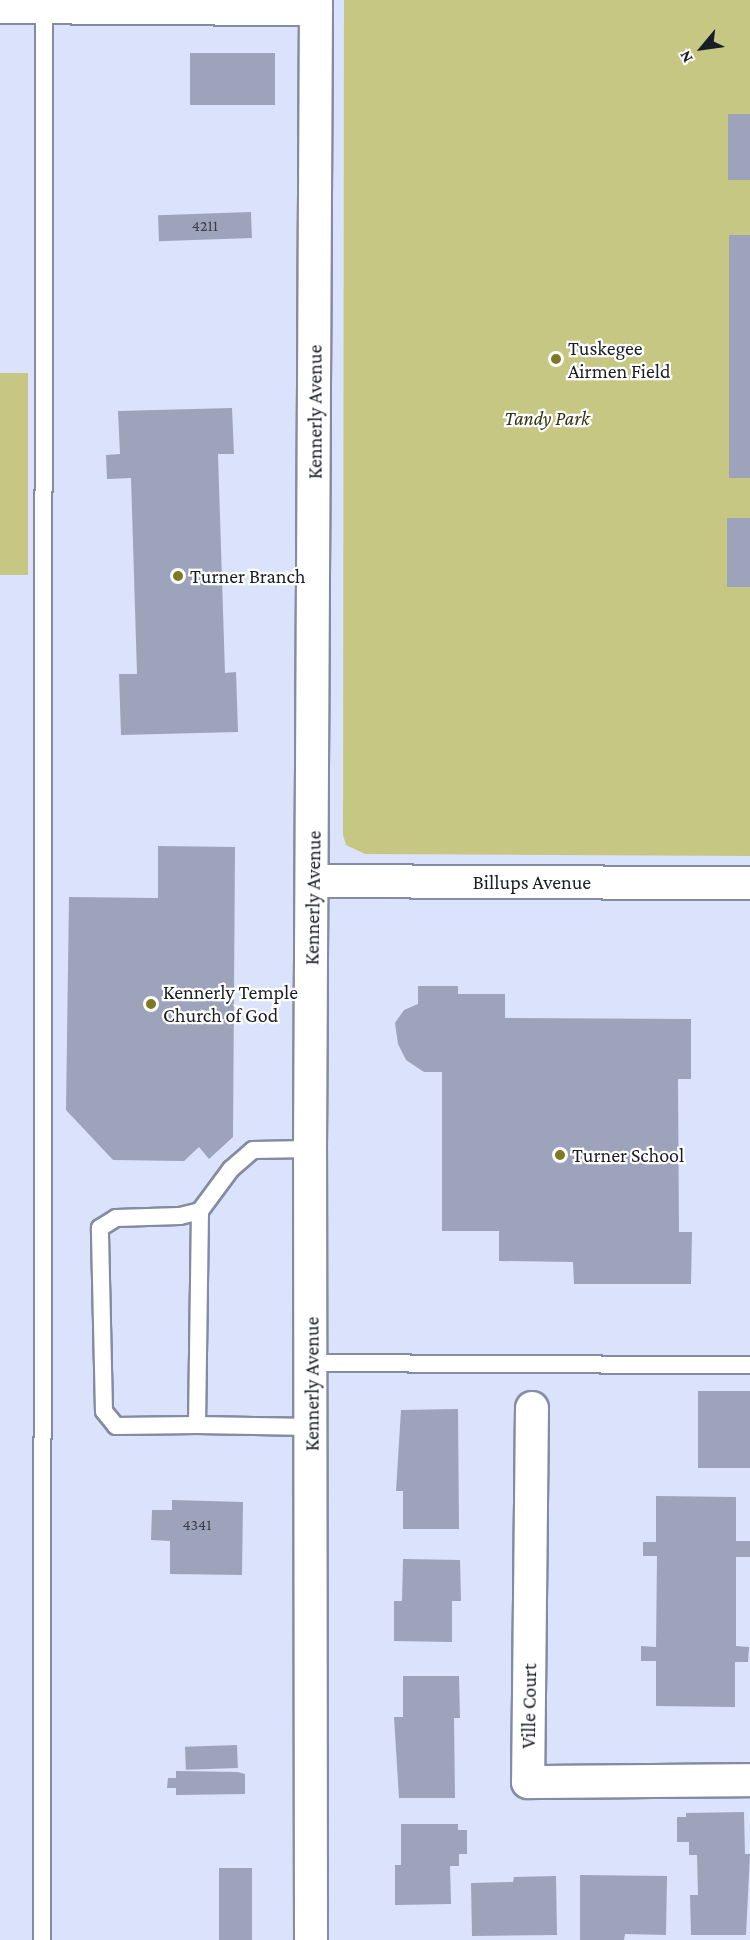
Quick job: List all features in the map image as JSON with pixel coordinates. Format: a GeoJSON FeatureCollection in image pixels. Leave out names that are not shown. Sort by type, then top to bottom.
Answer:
{"type":"FeatureCollection","features":[{"type":"Feature","properties":{"kind":"street"},"geometry":{"type":"LineString","coordinates":[[0,7],[44,4],[316,5]]}},
{"type":"Feature","properties":{"kind":"street","name":"Kennerly Avenue"},"geometry":{"type":"LineString","coordinates":[[311,1940],[313,1363],[310,1149],[314,881],[316,5]]}},
{"type":"Feature","properties":{"kind":"street","name":"Billups Avenue"},"geometry":{"type":"LineString","coordinates":[[314,881],[750,883]]}},
{"type":"Feature","properties":{"kind":"street","name":"Ville Court"},"geometry":{"type":"LineString","coordinates":[[532,1408],[528,1782],[750,1780]]}},
{"type":"Feature","properties":{"kind":"lane"},"geometry":{"type":"LineString","coordinates":[[42,1940],[44,4]]}},
{"type":"Feature","properties":{"kind":"lane"},"geometry":{"type":"LineString","coordinates":[[197,1425],[200,1211],[231,1169],[253,1150],[310,1149]]}},
{"type":"Feature","properties":{"kind":"lane"},"geometry":{"type":"LineString","coordinates":[[200,1211],[180,1216],[116,1218],[100,1228],[104,1412],[116,1426],[312,1427]]}},
{"type":"Feature","properties":{"kind":"lane"},"geometry":{"type":"LineString","coordinates":[[313,1363],[750,1365]]}},
{"type":"Feature","properties":{"kind":"green space","name":"Tandy Park"},"geometry":{"type":"Polygon","coordinates":[[[344,0],[750,0],[750,856],[365,854],[346,845],[343,835],[344,0]]]}},
{"type":"Feature","properties":{"kind":"green space"},"geometry":{"type":"Polygon","coordinates":[[[0,373],[28,373],[28,575],[0,575],[0,373]]]}},
{"type":"Feature","properties":{"kind":"building"},"geometry":{"type":"Polygon","coordinates":[[[190,53],[275,53],[275,105],[190,105],[190,53]]]}},
{"type":"Feature","properties":{"kind":"building"},"geometry":{"type":"Polygon","coordinates":[[[728,114],[750,114],[750,180],[728,180],[728,114]]]}},
{"type":"Feature","properties":{"kind":"building"},"geometry":{"type":"Polygon","coordinates":[[[251,212],[252,238],[159,241],[158,215],[251,212]]]}},
{"type":"Feature","properties":{"kind":"building"},"geometry":{"type":"Polygon","coordinates":[[[729,235],[750,235],[750,478],[729,478],[729,235]]]}},
{"type":"Feature","properties":{"kind":"building","name":"Turner Branch"},"geometry":{"type":"Polygon","coordinates":[[[232,408],[234,454],[218,454],[225,673],[236,672],[238,732],[121,735],[119,674],[137,674],[131,478],[107,479],[106,455],[120,454],[118,411],[232,408]]]}},
{"type":"Feature","properties":{"kind":"building"},"geometry":{"type":"Polygon","coordinates":[[[727,518],[750,518],[750,587],[727,587],[727,518]]]}},
{"type":"Feature","properties":{"kind":"building","name":"Kennerly Temple Church of God"},"geometry":{"type":"Polygon","coordinates":[[[158,846],[235,847],[233,1137],[209,1159],[199,1147],[184,1161],[113,1160],[66,1110],[69,897],[158,898],[158,846]]]}},
{"type":"Feature","properties":{"kind":"building","name":"Turner School"},"geometry":{"type":"Polygon","coordinates":[[[418,986],[458,986],[458,994],[505,994],[505,1018],[691,1019],[691,1079],[678,1079],[679,1232],[692,1232],[691,1284],[574,1284],[573,1262],[499,1261],[499,1231],[442,1231],[442,1072],[424,1072],[406,1060],[398,1044],[395,1023],[404,1010],[418,1004],[418,986]]]}},
{"type":"Feature","properties":{"kind":"building"},"geometry":{"type":"Polygon","coordinates":[[[698,1391],[750,1391],[750,1468],[698,1468],[698,1391]]]}},
{"type":"Feature","properties":{"kind":"building"},"geometry":{"type":"Polygon","coordinates":[[[458,1409],[459,1529],[403,1529],[403,1491],[396,1491],[401,1410],[458,1409]]]}},
{"type":"Feature","properties":{"kind":"building"},"geometry":{"type":"Polygon","coordinates":[[[656,1496],[736,1497],[736,1541],[750,1541],[750,1557],[736,1557],[736,1646],[749,1647],[748,1662],[735,1662],[735,1707],[656,1706],[656,1661],[641,1661],[641,1646],[656,1647],[657,1556],[643,1556],[643,1542],[656,1542],[656,1496]]]}},
{"type":"Feature","properties":{"kind":"building"},"geometry":{"type":"Polygon","coordinates":[[[172,1500],[243,1502],[242,1575],[170,1574],[170,1541],[151,1540],[152,1510],[172,1510],[172,1500]]]}},
{"type":"Feature","properties":{"kind":"building"},"geometry":{"type":"Polygon","coordinates":[[[403,1559],[460,1560],[461,1601],[452,1601],[452,1642],[394,1641],[394,1601],[402,1601],[403,1559]]]}},
{"type":"Feature","properties":{"kind":"building"},"geometry":{"type":"Polygon","coordinates":[[[403,1676],[459,1676],[460,1718],[454,1718],[455,1798],[399,1798],[394,1717],[403,1717],[403,1676]]]}},
{"type":"Feature","properties":{"kind":"building"},"geometry":{"type":"Polygon","coordinates":[[[237,1745],[238,1768],[186,1770],[185,1747],[237,1745]]]}},
{"type":"Feature","properties":{"kind":"building"},"geometry":{"type":"Polygon","coordinates":[[[176,1771],[245,1774],[245,1794],[176,1795],[176,1788],[167,1788],[168,1778],[176,1778],[176,1771]]]}},
{"type":"Feature","properties":{"kind":"building"},"geometry":{"type":"Polygon","coordinates":[[[744,1812],[745,1854],[750,1854],[746,1935],[691,1935],[690,1895],[698,1895],[697,1855],[689,1855],[689,1842],[677,1842],[677,1817],[686,1817],[686,1813],[744,1812]]]}},
{"type":"Feature","properties":{"kind":"building"},"geometry":{"type":"Polygon","coordinates":[[[401,1824],[458,1824],[458,1830],[467,1830],[467,1854],[459,1854],[459,1866],[450,1866],[451,1904],[395,1905],[395,1865],[401,1865],[401,1824]]]}},
{"type":"Feature","properties":{"kind":"building"},"geometry":{"type":"Polygon","coordinates":[[[219,1868],[252,1868],[252,1940],[219,1940],[219,1868]]]}},
{"type":"Feature","properties":{"kind":"building"},"geometry":{"type":"Polygon","coordinates":[[[580,1875],[667,1876],[666,1935],[625,1934],[624,1940],[580,1940],[580,1875]]]}},
{"type":"Feature","properties":{"kind":"building"},"geometry":{"type":"Polygon","coordinates":[[[556,1876],[557,1935],[472,1936],[471,1883],[513,1882],[514,1877],[556,1876]]]}},
{"type":"Feature","properties":{"kind":"place","name":"Tuskegee Airmen Field"},"geometry":{"type":"Point","coordinates":[556,359]}},
{"type":"Feature","properties":{"kind":"place","name":"Turner Branch"},"geometry":{"type":"Point","coordinates":[178,576]}},
{"type":"Feature","properties":{"kind":"place","name":"Kennerly Temple Church of God"},"geometry":{"type":"Point","coordinates":[151,1004]}},
{"type":"Feature","properties":{"kind":"place","name":"Turner School"},"geometry":{"type":"Point","coordinates":[560,1155]}}]}
